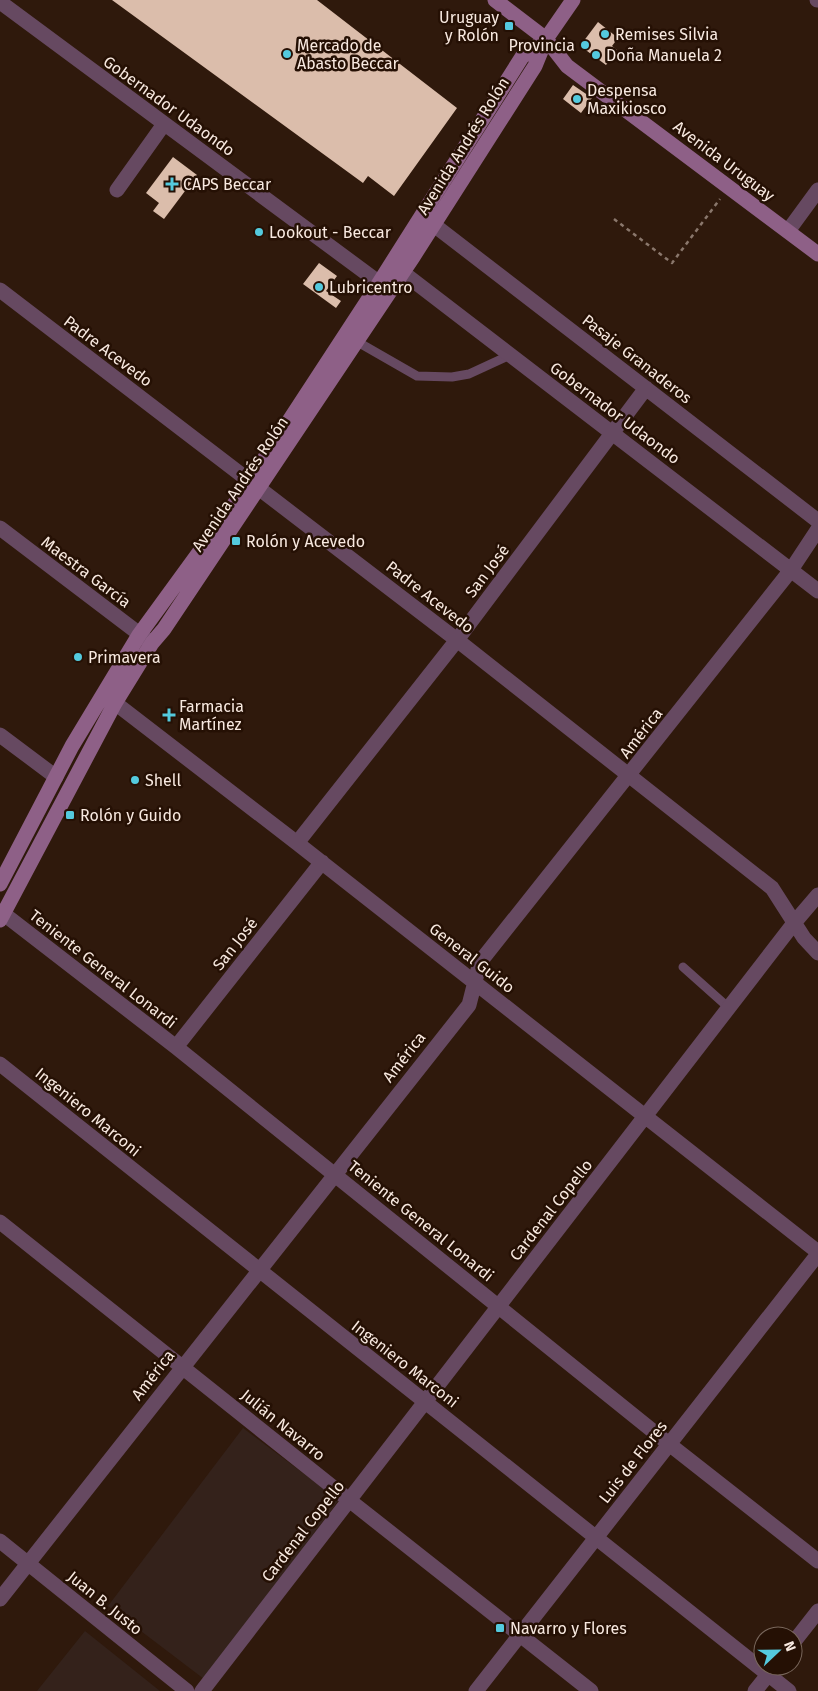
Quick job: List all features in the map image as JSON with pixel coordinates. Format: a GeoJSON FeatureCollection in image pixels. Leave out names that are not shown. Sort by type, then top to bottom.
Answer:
{"type":"FeatureCollection","features":[{"type":"Feature","properties":{"kind":"main road","name":"Avenida Uruguay"},"geometry":{"type":"LineString","coordinates":[[495,0],[546,39],[567,66],[818,254]]}},
{"type":"Feature","properties":{"kind":"main road"},"geometry":{"type":"LineString","coordinates":[[546,39],[573,0]]}},
{"type":"Feature","properties":{"kind":"main road","name":"Avenida Andrés Rolón"},"geometry":{"type":"LineString","coordinates":[[0,884],[56,777],[146,639],[180,605],[254,484],[384,286],[434,224],[535,66],[546,39]]}},
{"type":"Feature","properties":{"kind":"main road","name":"Avenida Andrés Rolón"},"geometry":{"type":"LineString","coordinates":[[397,268],[522,57],[546,39]]}},
{"type":"Feature","properties":{"kind":"main road","name":"Avenida Andrés Rolón"},"geometry":{"type":"LineString","coordinates":[[254,484],[356,341],[384,286]]}},
{"type":"Feature","properties":{"kind":"main road","name":"Avenida Andrés Rolón"},"geometry":{"type":"LineString","coordinates":[[1,915],[109,698]]}},
{"type":"Feature","properties":{"kind":"street","name":"Gobernador Udaondo"},"geometry":{"type":"LineString","coordinates":[[0,2],[384,286]]}},
{"type":"Feature","properties":{"kind":"street"},"geometry":{"type":"LineString","coordinates":[[117,190],[164,124]]}},
{"type":"Feature","properties":{"kind":"street"},"geometry":{"type":"LineString","coordinates":[[788,230],[818,190]]}},
{"type":"Feature","properties":{"kind":"street","name":"Pasaje Granaderos"},"geometry":{"type":"LineString","coordinates":[[434,224],[818,522]]}},
{"type":"Feature","properties":{"kind":"street","name":"Gobernador Udaondo"},"geometry":{"type":"LineString","coordinates":[[397,268],[818,591]]}},
{"type":"Feature","properties":{"kind":"street","name":"Padre Acevedo"},"geometry":{"type":"LineString","coordinates":[[0,290],[457,640],[772,888],[804,938],[818,953]]}},
{"type":"Feature","properties":{"kind":"street","name":"San José"},"geometry":{"type":"LineString","coordinates":[[297,843],[457,640],[646,388]]}},
{"type":"Feature","properties":{"kind":"street","name":"Maestra García"},"geometry":{"type":"LineString","coordinates":[[0,528],[146,639]]}},
{"type":"Feature","properties":{"kind":"street","name":"América"},"geometry":{"type":"LineString","coordinates":[[0,1599],[468,1005],[480,962],[791,570],[818,529]]}},
{"type":"Feature","properties":{"kind":"street","name":"General Guido"},"geometry":{"type":"LineString","coordinates":[[109,698],[322,862],[818,1253]]}},
{"type":"Feature","properties":{"kind":"street"},"geometry":{"type":"LineString","coordinates":[[0,735],[56,777]]}},
{"type":"Feature","properties":{"kind":"street","name":"San José"},"geometry":{"type":"LineString","coordinates":[[176,1047],[322,862]]}},
{"type":"Feature","properties":{"kind":"street","name":"Cardenal Copello"},"geometry":{"type":"LineString","coordinates":[[202,1691],[794,923],[818,895]]}},
{"type":"Feature","properties":{"kind":"street","name":"Teniente General Lonardi"},"geometry":{"type":"LineString","coordinates":[[1,915],[176,1047],[669,1444],[818,1561]]}},
{"type":"Feature","properties":{"kind":"street","name":"Ingeniero Marconi"},"geometry":{"type":"LineString","coordinates":[[0,1064],[596,1538],[753,1656]]}},
{"type":"Feature","properties":{"kind":"street","name":"Julián Navarro"},"geometry":{"type":"LineString","coordinates":[[0,1222],[591,1691]]}},
{"type":"Feature","properties":{"kind":"street","name":"Luis de Flores"},"geometry":{"type":"LineString","coordinates":[[476,1691],[818,1253]]}},
{"type":"Feature","properties":{"kind":"street","name":"Juan B. Justo"},"geometry":{"type":"LineString","coordinates":[[0,1542],[187,1691]]}},
{"type":"Feature","properties":{"kind":"street"},"geometry":{"type":"LineString","coordinates":[[803,1630],[818,1611]]}},
{"type":"Feature","properties":{"kind":"street"},"geometry":{"type":"LineString","coordinates":[[755,1691],[766,1676]]}},
{"type":"Feature","properties":{"kind":"street","name":"Ingeniero Marconi"},"geometry":{"type":"LineString","coordinates":[[776,1676],[788,1691]]}},
{"type":"Feature","properties":{"kind":"lane"},"geometry":{"type":"LineString","coordinates":[[356,341],[417,376],[452,377],[469,374],[510,355]]}},
{"type":"Feature","properties":{"kind":"lane"},"geometry":{"type":"LineString","coordinates":[[683,967],[729,1008]]}},
{"type":"Feature","properties":{"kind":"path"},"geometry":{"type":"LineString","coordinates":[[614,219],[672,263],[729,187]]}},
{"type":"Feature","properties":{"kind":"shaded area"},"geometry":{"type":"Polygon","coordinates":[[[243,1428],[339,1500],[204,1679],[108,1606],[243,1428]]]}},
{"type":"Feature","properties":{"kind":"shaded area"},"geometry":{"type":"Polygon","coordinates":[[[85,1631],[160,1691],[37,1691],[85,1631]]]}},
{"type":"Feature","properties":{"kind":"building","name":"Mercado de Abasto Beccar"},"geometry":{"type":"Polygon","coordinates":[[[112,0],[317,0],[457,108],[394,196],[368,176],[363,183],[112,0]]]}},
{"type":"Feature","properties":{"kind":"building"},"geometry":{"type":"Polygon","coordinates":[[[598,22],[618,38],[612,46],[617,50],[606,65],[583,48],[583,42],[598,22]]]}},
{"type":"Feature","properties":{"kind":"building","name":"Despensa Maxikiosco"},"geometry":{"type":"Polygon","coordinates":[[[573,85],[592,98],[581,113],[563,99],[573,85]]]}},
{"type":"Feature","properties":{"kind":"building","name":"CAPS Beccar"},"geometry":{"type":"Polygon","coordinates":[[[173,157],[197,175],[164,219],[153,211],[159,203],[146,193],[173,157]]]}},
{"type":"Feature","properties":{"kind":"building","name":"Lubricentro"},"geometry":{"type":"Polygon","coordinates":[[[319,263],[337,276],[326,291],[341,301],[336,308],[303,284],[319,263]]]}},
{"type":"Feature","properties":{"kind":"place","name":"Uruguay y Rolón"},"geometry":{"type":"Point","coordinates":[509,26]}},
{"type":"Feature","properties":{"kind":"place","name":"Remises Silvia"},"geometry":{"type":"Point","coordinates":[605,34]}},
{"type":"Feature","properties":{"kind":"place","name":"Provincia"},"geometry":{"type":"Point","coordinates":[585,45]}},
{"type":"Feature","properties":{"kind":"place","name":"Mercado de Abasto Beccar"},"geometry":{"type":"Point","coordinates":[287,54]}},
{"type":"Feature","properties":{"kind":"place","name":"Doña Manuela 2"},"geometry":{"type":"Point","coordinates":[596,55]}},
{"type":"Feature","properties":{"kind":"place","name":"Despensa Maxikiosco"},"geometry":{"type":"Point","coordinates":[577,99]}},
{"type":"Feature","properties":{"kind":"place","name":"CAPS Beccar"},"geometry":{"type":"Point","coordinates":[172,184]}},
{"type":"Feature","properties":{"kind":"place","name":"Lookout - Beccar"},"geometry":{"type":"Point","coordinates":[259,232]}},
{"type":"Feature","properties":{"kind":"place","name":"Lubricentro"},"geometry":{"type":"Point","coordinates":[319,287]}},
{"type":"Feature","properties":{"kind":"place","name":"Rolón y Acevedo"},"geometry":{"type":"Point","coordinates":[236,541]}},
{"type":"Feature","properties":{"kind":"place","name":"Primavera"},"geometry":{"type":"Point","coordinates":[78,657]}},
{"type":"Feature","properties":{"kind":"place","name":"Farmacia Martínez"},"geometry":{"type":"Point","coordinates":[169,715]}},
{"type":"Feature","properties":{"kind":"place","name":"Shell"},"geometry":{"type":"Point","coordinates":[135,780]}},
{"type":"Feature","properties":{"kind":"place","name":"Rolón y Guido"},"geometry":{"type":"Point","coordinates":[70,815]}},
{"type":"Feature","properties":{"kind":"place","name":"Navarro y Flores"},"geometry":{"type":"Point","coordinates":[500,1628]}}]}
